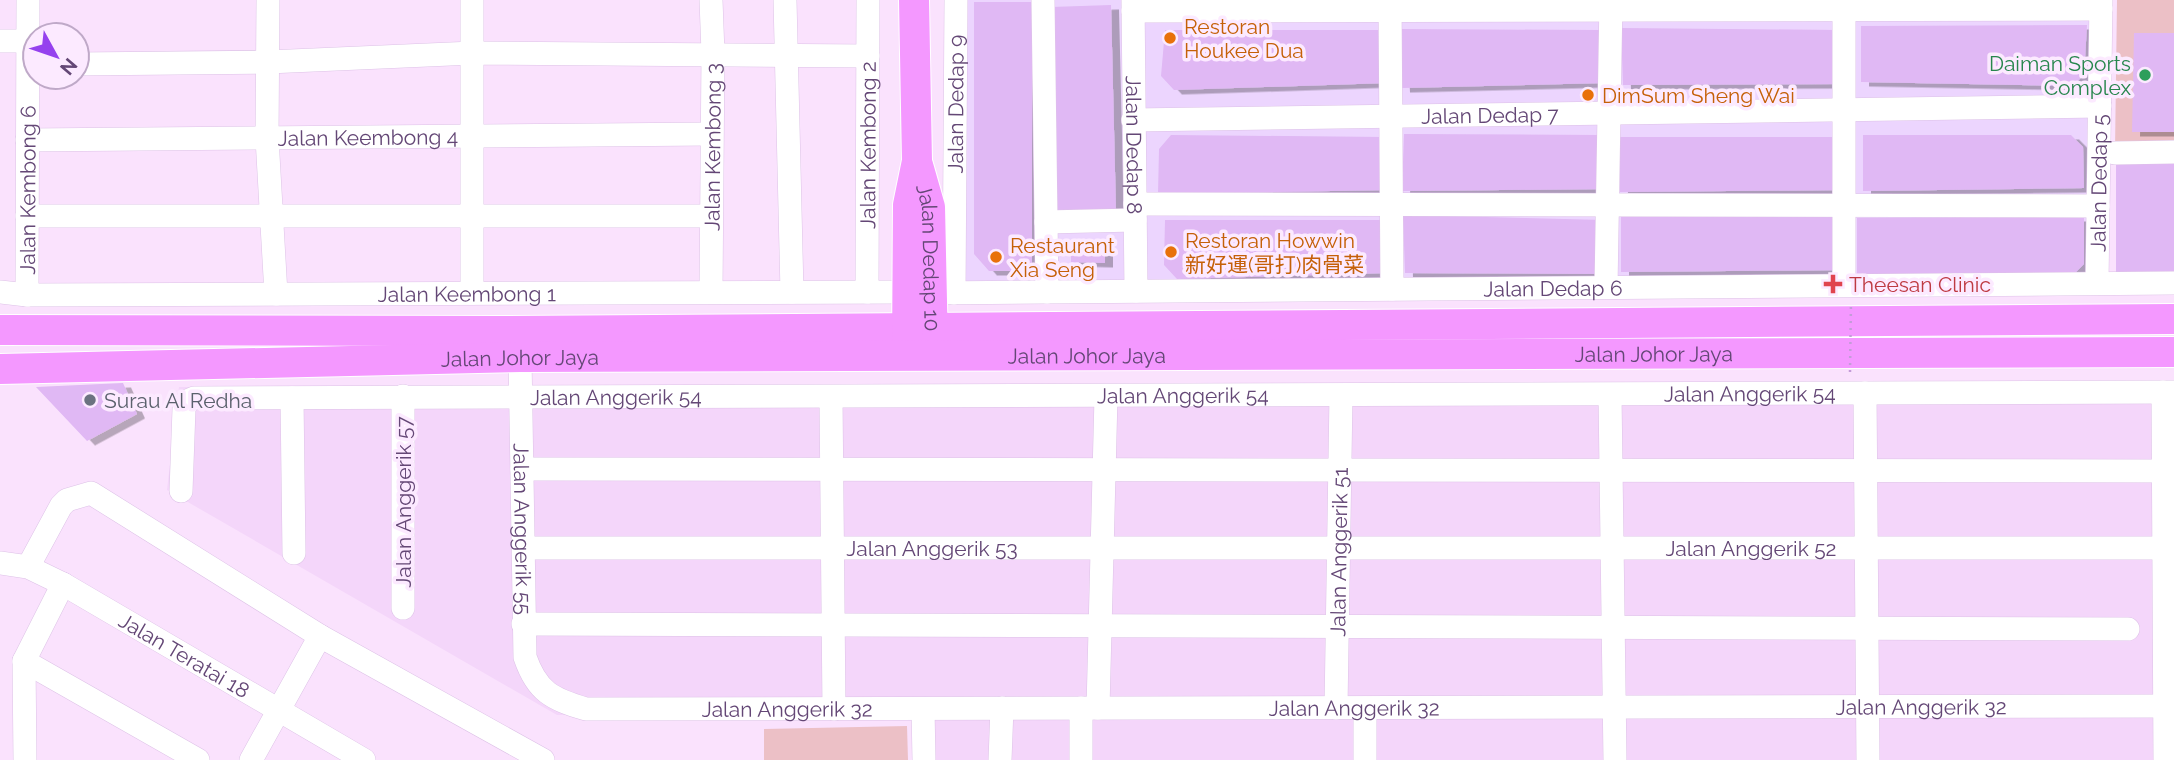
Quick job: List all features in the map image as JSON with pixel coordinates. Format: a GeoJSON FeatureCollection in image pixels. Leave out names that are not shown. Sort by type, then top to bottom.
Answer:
{"type":"FeatureCollection","features":[{"type":"Feature","properties":{"kind":"main road","name":"Jalan Dedap 10"},"geometry":{"type":"LineString","coordinates":[[914,0],[917,161],[930,207],[931,292],[920,342]]}},
{"type":"Feature","properties":{"kind":"main road","name":"Jalan Johor Jaya"},"geometry":{"type":"LineString","coordinates":[[0,369],[520,357],[920,342],[2174,319]]}},
{"type":"Feature","properties":{"kind":"main road","name":"Jalan Johor Jaya"},"geometry":{"type":"LineString","coordinates":[[0,330],[920,342],[2174,352]]}},
{"type":"Feature","properties":{"kind":"street","name":"Jalan Kembong 6"},"geometry":{"type":"LineString","coordinates":[[29,0],[29,21]]}},
{"type":"Feature","properties":{"kind":"street"},"geometry":{"type":"LineString","coordinates":[[268,0],[267,138],[276,294]]}},
{"type":"Feature","properties":{"kind":"street"},"geometry":{"type":"LineString","coordinates":[[472,0],[472,293]]}},
{"type":"Feature","properties":{"kind":"street","name":"Jalan Kembong 3"},"geometry":{"type":"LineString","coordinates":[[711,0],[711,292]]}},
{"type":"Feature","properties":{"kind":"street"},"geometry":{"type":"LineString","coordinates":[[785,0],[792,292]]}},
{"type":"Feature","properties":{"kind":"street","name":"Jalan Kembong 2"},"geometry":{"type":"LineString","coordinates":[[867,292],[868,0]]}},
{"type":"Feature","properties":{"kind":"street","name":"Jalan Dedap 9"},"geometry":{"type":"LineString","coordinates":[[931,292],[956,0]]}},
{"type":"Feature","properties":{"kind":"street"},"geometry":{"type":"LineString","coordinates":[[1044,0],[1047,292]]}},
{"type":"Feature","properties":{"kind":"street"},"geometry":{"type":"LineString","coordinates":[[1133,6],[2101,4]]}},
{"type":"Feature","properties":{"kind":"street","name":"Jalan Dedap 5"},"geometry":{"type":"LineString","coordinates":[[2097,283],[2101,4]]}},
{"type":"Feature","properties":{"kind":"street"},"geometry":{"type":"LineString","coordinates":[[1390,5],[1392,289]]}},
{"type":"Feature","properties":{"kind":"street"},"geometry":{"type":"LineString","coordinates":[[1606,287],[1611,5]]}},
{"type":"Feature","properties":{"kind":"street"},"geometry":{"type":"LineString","coordinates":[[1844,5],[1844,206],[1848,294]]}},
{"type":"Feature","properties":{"kind":"street","name":"Jalan Dedap 8"},"geometry":{"type":"LineString","coordinates":[[1133,6],[1136,291]]}},
{"type":"Feature","properties":{"kind":"street"},"geometry":{"type":"LineString","coordinates":[[0,41],[21,52]]}},
{"type":"Feature","properties":{"kind":"street"},"geometry":{"type":"LineString","coordinates":[[91,64],[268,62],[473,53],[868,56]]}},
{"type":"Feature","properties":{"kind":"street","name":"Jalan Kembong 6"},"geometry":{"type":"LineString","coordinates":[[27,295],[29,91]]}},
{"type":"Feature","properties":{"kind":"street","name":"Jalan Dedap 7"},"geometry":{"type":"LineString","coordinates":[[1133,120],[2100,106]]}},
{"type":"Feature","properties":{"kind":"street","name":"Jalan Keembong 4"},"geometry":{"type":"LineString","coordinates":[[27,140],[710,134]]}},
{"type":"Feature","properties":{"kind":"street"},"geometry":{"type":"LineString","coordinates":[[2115,153],[2174,152]]}},
{"type":"Feature","properties":{"kind":"street"},"geometry":{"type":"LineString","coordinates":[[1046,222],[1135,212],[1392,205],[2098,206]]}},
{"type":"Feature","properties":{"kind":"street"},"geometry":{"type":"LineString","coordinates":[[27,216],[711,216]]}},
{"type":"Feature","properties":{"kind":"street","name":"Jalan Dedap 6"},"geometry":{"type":"LineString","coordinates":[[931,292],[1606,287],[1848,294],[2097,283],[2174,283]]}},
{"type":"Feature","properties":{"kind":"street","name":"Jalan Keembong 1"},"geometry":{"type":"LineString","coordinates":[[0,292],[27,295],[931,292]]}},
{"type":"Feature","properties":{"kind":"street","name":"Jalan Anggerik 55"},"geometry":{"type":"LineString","coordinates":[[520,357],[525,657],[532,678],[547,694]]}},
{"type":"Feature","properties":{"kind":"street"},"geometry":{"type":"LineString","coordinates":[[2165,760],[2169,706],[2164,471],[2169,392]]}},
{"type":"Feature","properties":{"kind":"street","name":"Jalan Anggerik 54"},"geometry":{"type":"LineString","coordinates":[[181,491],[184,409],[190,399],[403,396],[831,398],[2169,392]]}},
{"type":"Feature","properties":{"kind":"street"},"geometry":{"type":"LineString","coordinates":[[1865,393],[1868,760]]}},
{"type":"Feature","properties":{"kind":"street"},"geometry":{"type":"LineString","coordinates":[[1610,395],[1615,760]]}},
{"type":"Feature","properties":{"kind":"street","name":"Jalan Anggerik 57"},"geometry":{"type":"LineString","coordinates":[[403,396],[403,608]]}},
{"type":"Feature","properties":{"kind":"street","name":"Jalan Anggerik 51"},"geometry":{"type":"LineString","coordinates":[[1336,708],[1341,396]]}},
{"type":"Feature","properties":{"kind":"street"},"geometry":{"type":"LineString","coordinates":[[1081,760],[1100,626],[1106,397]]}},
{"type":"Feature","properties":{"kind":"street"},"geometry":{"type":"LineString","coordinates":[[292,398],[294,553]]}},
{"type":"Feature","properties":{"kind":"street"},"geometry":{"type":"LineString","coordinates":[[831,398],[834,709]]}},
{"type":"Feature","properties":{"kind":"street"},"geometry":{"type":"LineString","coordinates":[[522,469],[2164,471]]}},
{"type":"Feature","properties":{"kind":"street"},"geometry":{"type":"LineString","coordinates":[[28,566],[61,506],[68,500],[91,494],[320,636],[541,759]]}},
{"type":"Feature","properties":{"kind":"street","name":"Jalan Anggerik 53"},"geometry":{"type":"LineString","coordinates":[[524,548],[1338,548]]}},
{"type":"Feature","properties":{"kind":"street","name":"Jalan Anggerik 52"},"geometry":{"type":"LineString","coordinates":[[1338,548],[2164,548]]}},
{"type":"Feature","properties":{"kind":"street","name":"Jalan Teratai 18"},"geometry":{"type":"LineString","coordinates":[[0,563],[28,566],[63,584],[364,760]]}},
{"type":"Feature","properties":{"kind":"street"},"geometry":{"type":"LineString","coordinates":[[25,760],[24,662],[63,584]]}},
{"type":"Feature","properties":{"kind":"street"},"geometry":{"type":"LineString","coordinates":[[523,624],[2128,629]]}},
{"type":"Feature","properties":{"kind":"street"},"geometry":{"type":"LineString","coordinates":[[251,760],[320,636]]}},
{"type":"Feature","properties":{"kind":"street"},"geometry":{"type":"LineString","coordinates":[[24,662],[198,760]]}},
{"type":"Feature","properties":{"kind":"street","name":"Jalan Anggerik 32"},"geometry":{"type":"LineString","coordinates":[[547,694],[586,709],[2169,706]]}},
{"type":"Feature","properties":{"kind":"street"},"geometry":{"type":"LineString","coordinates":[[1000,760],[1002,708]]}},
{"type":"Feature","properties":{"kind":"street"},"geometry":{"type":"LineString","coordinates":[[1365,708],[1365,760]]}},
{"type":"Feature","properties":{"kind":"street"},"geometry":{"type":"LineString","coordinates":[[923,709],[924,760]]}},
{"type":"Feature","properties":{"kind":"path"},"geometry":{"type":"LineString","coordinates":[[1848,294],[1850,372]]}},
{"type":"Feature","properties":{"kind":"shaded area"},"geometry":{"type":"Polygon","coordinates":[[[962,0],[2109,0],[2095,281],[961,285],[962,0]]]}},
{"type":"Feature","properties":{"kind":"shaded area","name":"Daiman Sports Complex"},"geometry":{"type":"Polygon","coordinates":[[[2117,0],[2174,0],[2174,150],[2115,150],[2117,0]]]}},
{"type":"Feature","properties":{"kind":"shaded area"},"geometry":{"type":"Polygon","coordinates":[[[179,387],[2174,389],[2174,760],[914,760],[913,718],[557,715],[167,490],[179,387]]]}},
{"type":"Feature","properties":{"kind":"shaded area"},"geometry":{"type":"Polygon","coordinates":[[[907,726],[908,760],[764,760],[764,729],[907,726]]]}},
{"type":"Feature","properties":{"kind":"building"},"geometry":{"type":"Polygon","coordinates":[[[974,2],[1032,2],[1032,271],[989,271],[974,254],[974,2]]]}},
{"type":"Feature","properties":{"kind":"building"},"geometry":{"type":"Polygon","coordinates":[[[1111,5],[1116,213],[1056,215],[1051,7],[1111,5]]]}},
{"type":"Feature","properties":{"kind":"building"},"geometry":{"type":"Polygon","coordinates":[[[2087,25],[2084,75],[2072,86],[1861,82],[1861,26],[2087,25]]]}},
{"type":"Feature","properties":{"kind":"building"},"geometry":{"type":"Polygon","coordinates":[[[1621,28],[1841,30],[1841,84],[1623,85],[1621,28]]]}},
{"type":"Feature","properties":{"kind":"building"},"geometry":{"type":"Polygon","coordinates":[[[1399,29],[1602,30],[1603,83],[1402,88],[1399,29]]]}},
{"type":"Feature","properties":{"kind":"building"},"geometry":{"type":"Polygon","coordinates":[[[1165,30],[1386,30],[1386,83],[1174,90],[1161,76],[1165,30]]]}},
{"type":"Feature","properties":{"kind":"building"},"geometry":{"type":"Polygon","coordinates":[[[2134,33],[2174,33],[2174,132],[2132,132],[2134,33]]]}},
{"type":"Feature","properties":{"kind":"building"},"geometry":{"type":"Polygon","coordinates":[[[1404,134],[1604,135],[1605,189],[1402,191],[1404,134]]]}},
{"type":"Feature","properties":{"kind":"building"},"geometry":{"type":"Polygon","coordinates":[[[1171,135],[1386,137],[1386,190],[1158,194],[1159,149],[1171,135]]]}},
{"type":"Feature","properties":{"kind":"building"},"geometry":{"type":"Polygon","coordinates":[[[1863,135],[2071,135],[2083,147],[2084,188],[1863,191],[1863,135]]]}},
{"type":"Feature","properties":{"kind":"building"},"geometry":{"type":"Polygon","coordinates":[[[1619,137],[1841,137],[1841,190],[1620,192],[1619,137]]]}},
{"type":"Feature","properties":{"kind":"building"},"geometry":{"type":"Polygon","coordinates":[[[2174,157],[2174,272],[2116,272],[2116,158],[2174,157]]]}},
{"type":"Feature","properties":{"kind":"building"},"geometry":{"type":"Polygon","coordinates":[[[1403,215],[1604,220],[1604,274],[1405,273],[1403,215]]]}},
{"type":"Feature","properties":{"kind":"building"},"geometry":{"type":"Polygon","coordinates":[[[1621,216],[1842,216],[1843,270],[1621,272],[1621,216]]]}},
{"type":"Feature","properties":{"kind":"building"},"geometry":{"type":"Polygon","coordinates":[[[2084,217],[2084,264],[2073,275],[1857,274],[1857,218],[2084,217]]]}},
{"type":"Feature","properties":{"kind":"building"},"geometry":{"type":"Polygon","coordinates":[[[1165,220],[1386,220],[1386,273],[1177,279],[1164,265],[1165,220]]]}},
{"type":"Feature","properties":{"kind":"building"},"geometry":{"type":"Polygon","coordinates":[[[1071,245],[1105,246],[1105,263],[1071,262],[1071,245]]]}},
{"type":"Feature","properties":{"kind":"building","name":"Surau Al Redha"},"geometry":{"type":"Polygon","coordinates":[[[123,383],[137,414],[87,441],[36,387],[123,383]]]}},
{"type":"Feature","properties":{"kind":"place","name":"Restoran Houkee Dua"},"geometry":{"type":"Point","coordinates":[1170,38]}},
{"type":"Feature","properties":{"kind":"place","name":"Daiman Sports Complex"},"geometry":{"type":"Point","coordinates":[2145,75]}},
{"type":"Feature","properties":{"kind":"place","name":"DimSum Sheng Wai"},"geometry":{"type":"Point","coordinates":[1588,95]}},
{"type":"Feature","properties":{"kind":"place","name":"Restoran Howwin 新好運(哥打)肉骨菜"},"geometry":{"type":"Point","coordinates":[1171,252]}},
{"type":"Feature","properties":{"kind":"place","name":"Restaurant Xia Seng"},"geometry":{"type":"Point","coordinates":[996,257]}},
{"type":"Feature","properties":{"kind":"place","name":"Theesan Clinic"},"geometry":{"type":"Point","coordinates":[1833,284]}},
{"type":"Feature","properties":{"kind":"place","name":"Surau Al Redha"},"geometry":{"type":"Point","coordinates":[90,400]}}]}
